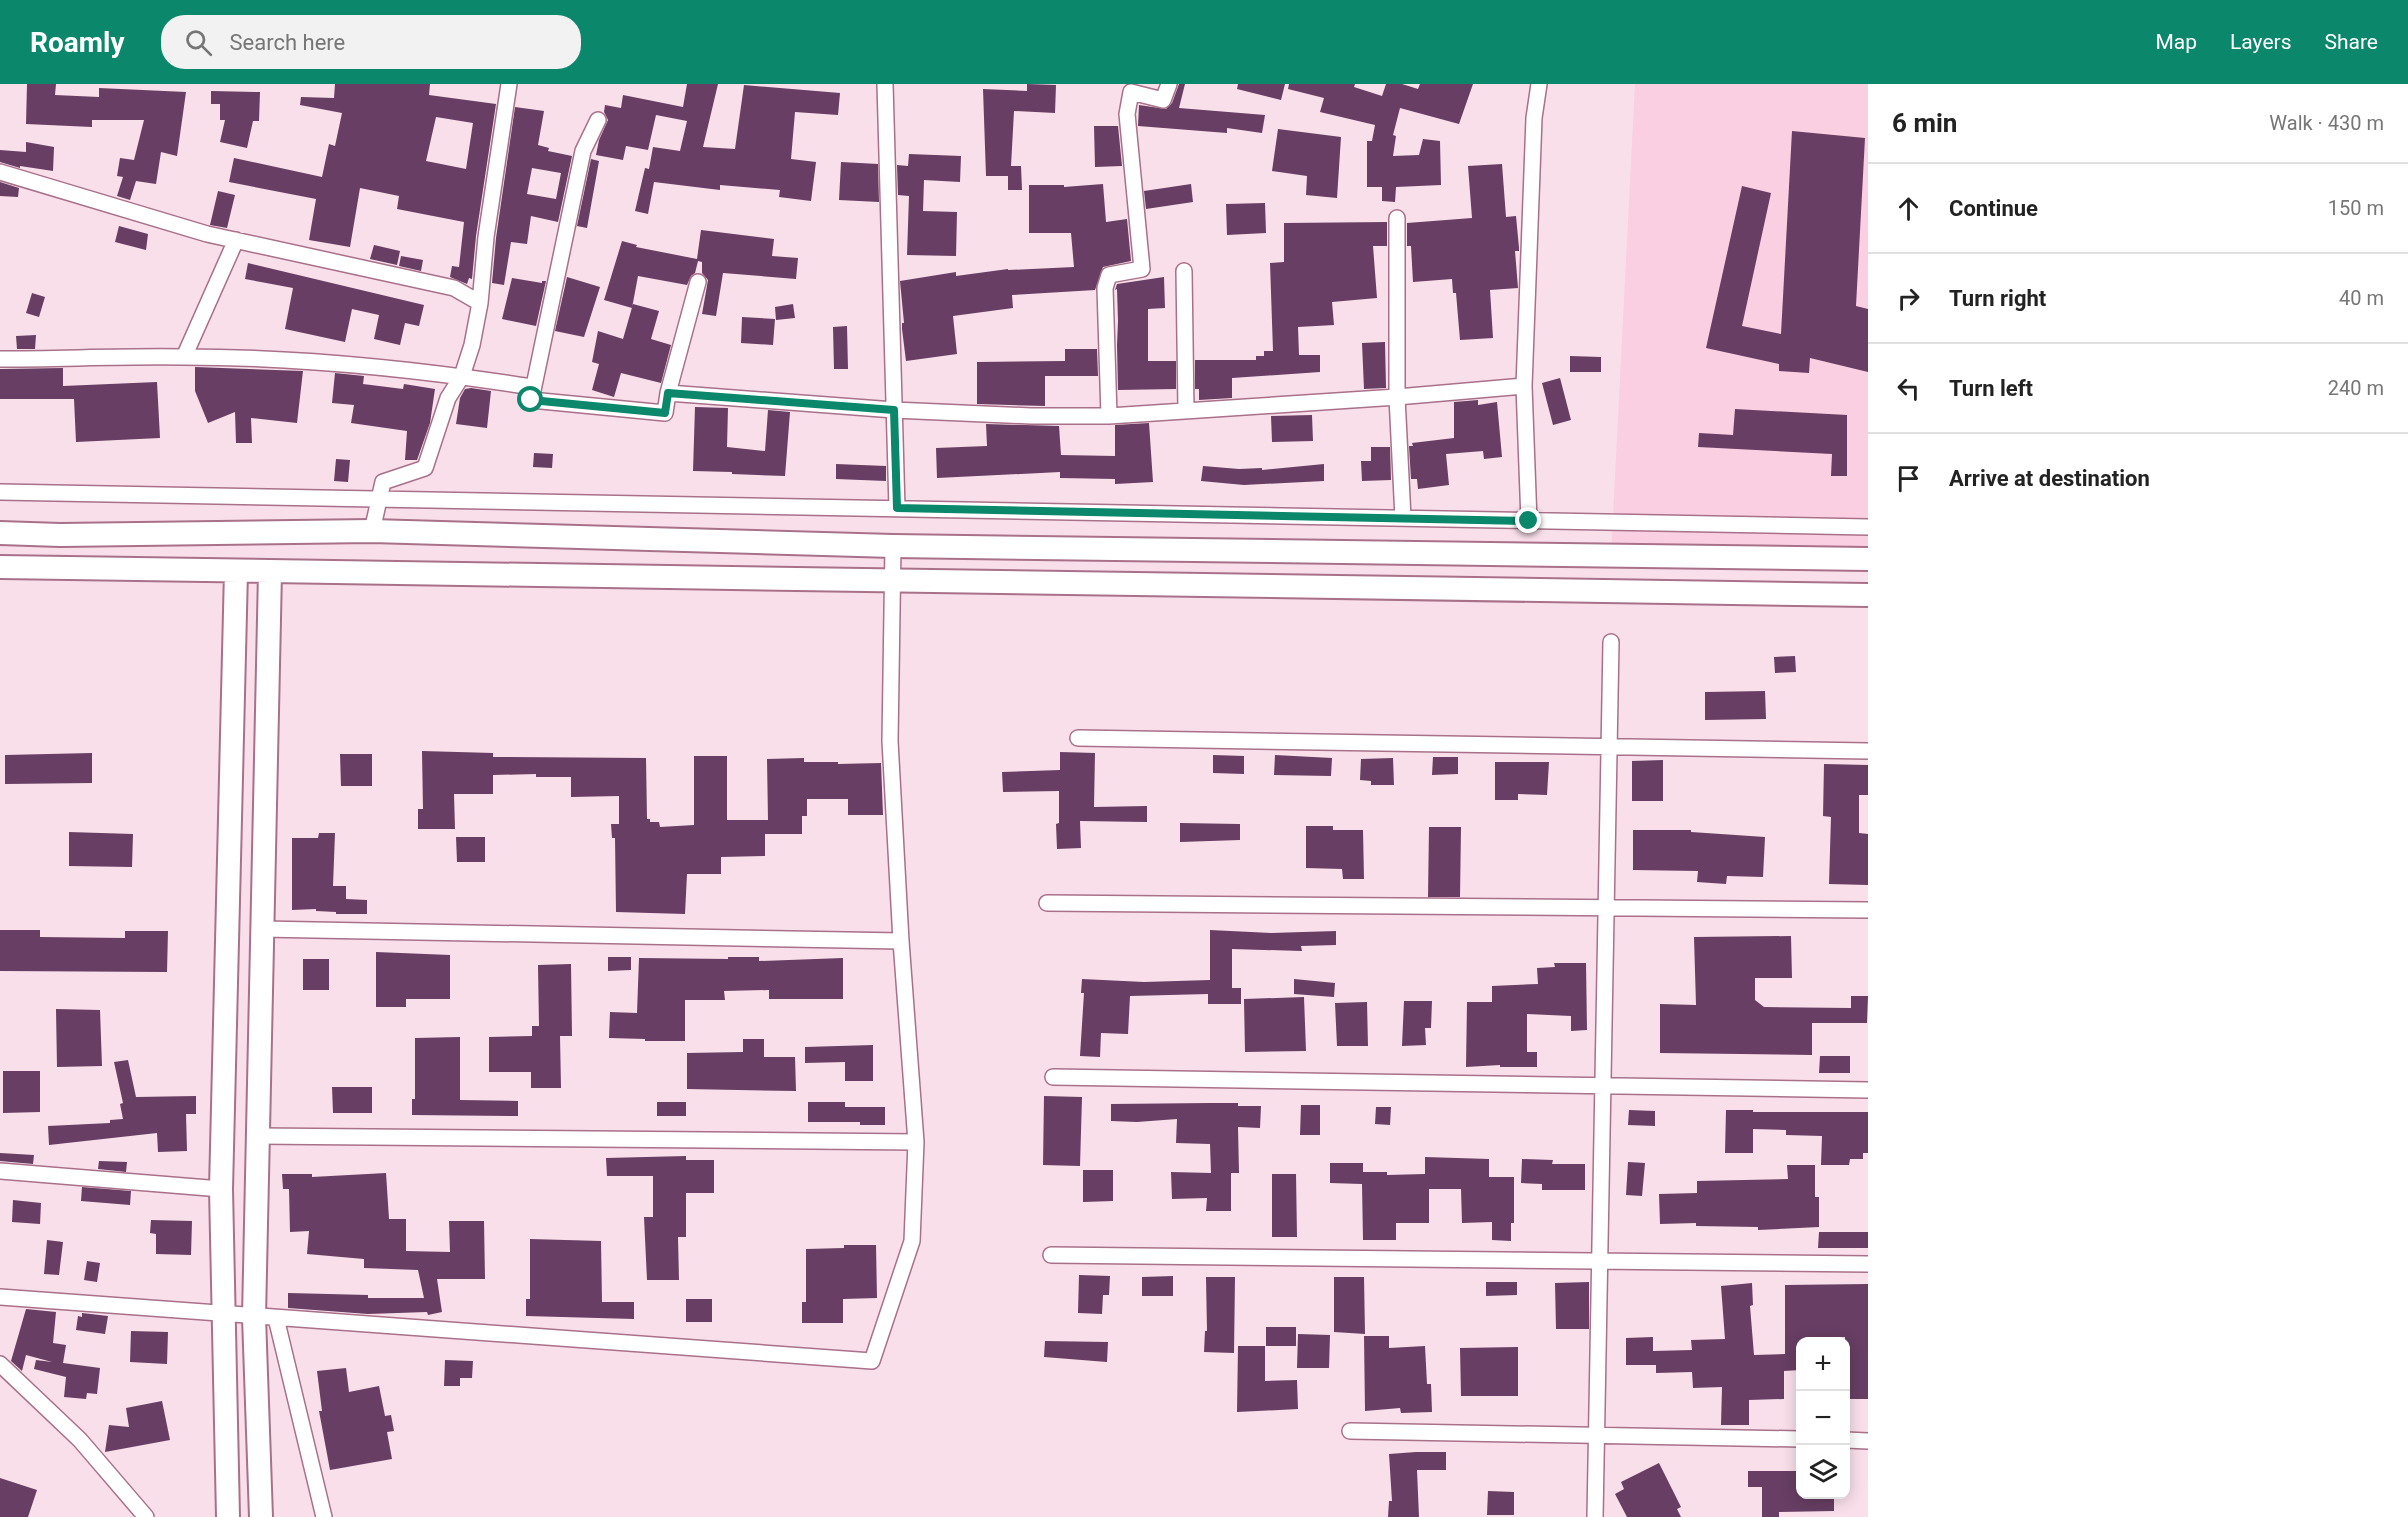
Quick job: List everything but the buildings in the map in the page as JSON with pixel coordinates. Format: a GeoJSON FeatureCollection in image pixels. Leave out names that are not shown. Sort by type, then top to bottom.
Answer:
{"type":"FeatureCollection","features":[{"type":"Feature","properties":{"kind":"main road"},"geometry":{"type":"LineString","coordinates":[[0,533],[60,535],[372,531],[893,546],[1862,559],[1862,595],[0,567]]}},
{"type":"Feature","properties":{"kind":"main road"},"geometry":{"type":"LineString","coordinates":[[228,1517],[221,1189],[236,571]]}},
{"type":"Feature","properties":{"kind":"main road"},"geometry":{"type":"LineString","coordinates":[[261,1517],[265,1318],[258,1136],[270,572]]}},
{"type":"Feature","properties":{"kind":"street"},"geometry":{"type":"LineString","coordinates":[[372,531],[383,482],[425,468],[448,398],[462,376],[472,345],[480,303],[486,237],[509,84]]}},
{"type":"Feature","properties":{"kind":"street"},"geometry":{"type":"LineString","coordinates":[[885,84],[897,508]]}},
{"type":"Feature","properties":{"kind":"street"},"geometry":{"type":"LineString","coordinates":[[1109,416],[1105,288],[1109,275],[1142,269],[1127,114],[1131,92],[1163,100],[1168,84]]}},
{"type":"Feature","properties":{"kind":"street"},"geometry":{"type":"LineString","coordinates":[[1529,521],[1524,386],[1534,118],[1539,84]]}},
{"type":"Feature","properties":{"kind":"street"},"geometry":{"type":"LineString","coordinates":[[598,120],[583,151],[531,400],[665,413],[668,393],[698,282]]}},
{"type":"Feature","properties":{"kind":"street"},"geometry":{"type":"LineString","coordinates":[[0,172],[207,234],[454,288],[480,303]]}},
{"type":"Feature","properties":{"kind":"street"},"geometry":{"type":"LineString","coordinates":[[1397,218],[1397,397],[1403,518]]}},
{"type":"Feature","properties":{"kind":"street"},"geometry":{"type":"LineString","coordinates":[[184,357],[236,240]]}},
{"type":"Feature","properties":{"kind":"street"},"geometry":{"type":"LineString","coordinates":[[1184,270],[1186,411]]}},
{"type":"Feature","properties":{"kind":"street"},"geometry":{"type":"LineString","coordinates":[[0,359],[184,357],[334,363],[462,376],[532,387]]}},
{"type":"Feature","properties":{"kind":"street"},"geometry":{"type":"LineString","coordinates":[[668,393],[894,410],[1031,416],[1109,416],[1397,397],[1524,386]]}},
{"type":"Feature","properties":{"kind":"street"},"geometry":{"type":"LineString","coordinates":[[0,492],[1868,527]]}},
{"type":"Feature","properties":{"kind":"street"},"geometry":{"type":"LineString","coordinates":[[0,1297],[872,1361],[912,1241],[916,1142],[901,941],[890,741],[893,546]]}},
{"type":"Feature","properties":{"kind":"street"},"geometry":{"type":"LineString","coordinates":[[1595,1517],[1611,642]]}},
{"type":"Feature","properties":{"kind":"street"},"geometry":{"type":"LineString","coordinates":[[1078,738],[1868,751]]}},
{"type":"Feature","properties":{"kind":"street"},"geometry":{"type":"LineString","coordinates":[[1047,903],[1868,909]]}},
{"type":"Feature","properties":{"kind":"street"},"geometry":{"type":"LineString","coordinates":[[262,929],[901,941]]}},
{"type":"Feature","properties":{"kind":"street"},"geometry":{"type":"LineString","coordinates":[[1053,1077],[1868,1090]]}},
{"type":"Feature","properties":{"kind":"street"},"geometry":{"type":"LineString","coordinates":[[258,1136],[916,1142]]}},
{"type":"Feature","properties":{"kind":"street"},"geometry":{"type":"LineString","coordinates":[[0,1171],[221,1189]]}},
{"type":"Feature","properties":{"kind":"street"},"geometry":{"type":"LineString","coordinates":[[1051,1254],[1868,1264]]}},
{"type":"Feature","properties":{"kind":"street"},"geometry":{"type":"LineString","coordinates":[[265,1318],[324,1517]]}},
{"type":"Feature","properties":{"kind":"street"},"geometry":{"type":"LineString","coordinates":[[0,1364],[80,1440],[146,1517]]}},
{"type":"Feature","properties":{"kind":"street"},"geometry":{"type":"LineString","coordinates":[[1350,1431],[1796,1439]]}},
{"type":"Feature","properties":{"kind":"street"},"geometry":{"type":"LineString","coordinates":[[1850,1440],[1868,1441]]}},
{"type":"Feature","properties":{"kind":"shaded area"},"geometry":{"type":"Polygon","coordinates":[[[1635,84],[1868,84],[1868,559],[1611,555],[1635,84]]]}},
{"type":"Feature","properties":{"kind":"route"},"geometry":{"type":"LineString","coordinates":[[531,400],[665,413],[668,393],[894,410],[897,508],[1529,521]]}}]}
